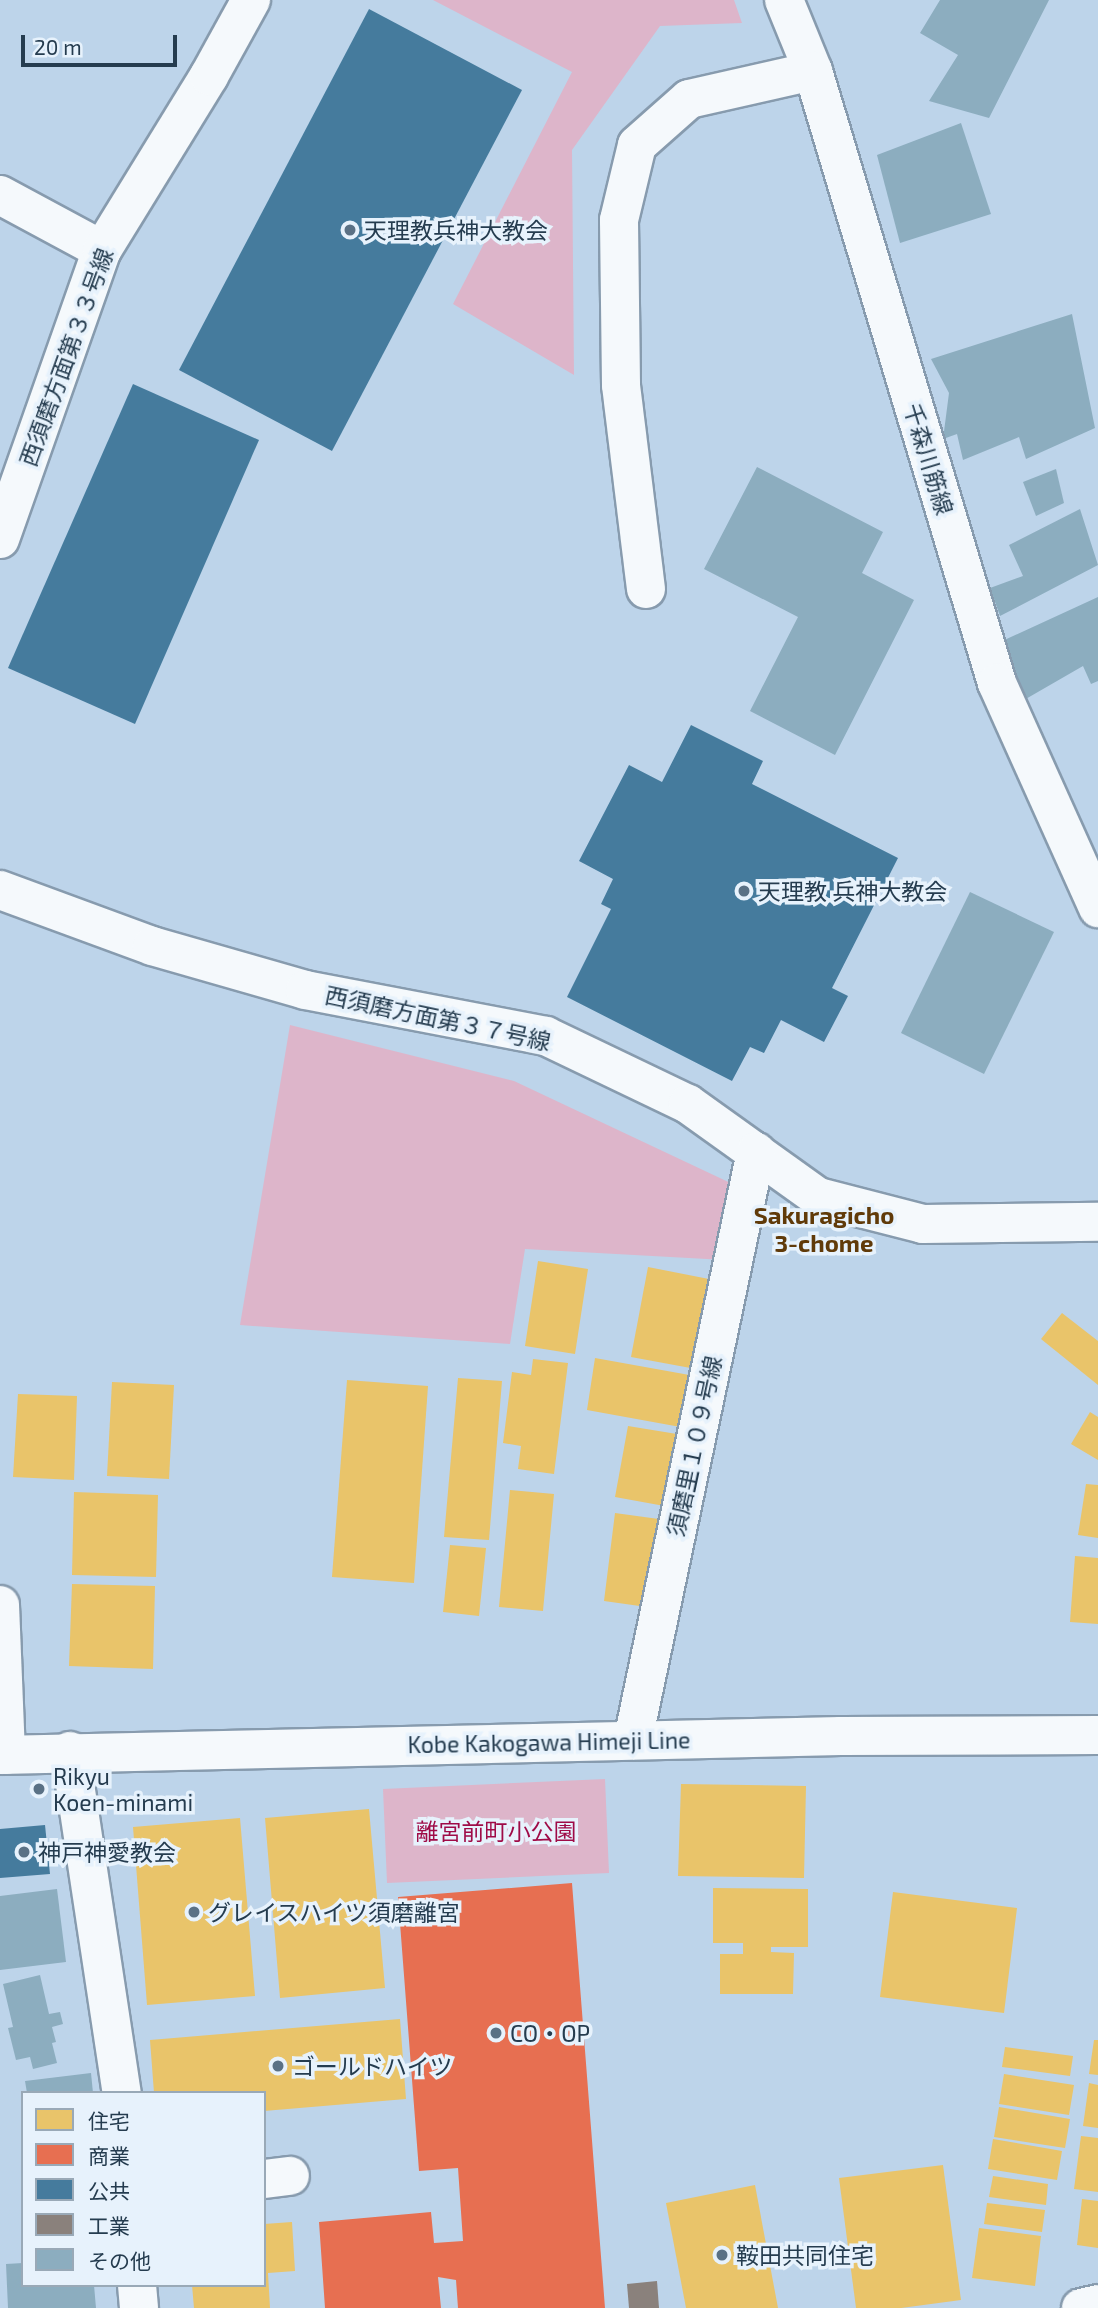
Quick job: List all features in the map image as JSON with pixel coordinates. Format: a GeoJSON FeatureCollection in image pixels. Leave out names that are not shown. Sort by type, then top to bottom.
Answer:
{"type":"FeatureCollection","features":[{"type":"Feature","properties":{"kind":"street","name":"西須磨方面第３３号線"},"geometry":{"type":"LineString","coordinates":[[0,539],[102,250],[209,76],[251,0]]}},
{"type":"Feature","properties":{"kind":"street","name":"千森川筋線"},"geometry":{"type":"LineString","coordinates":[[784,0],[814,71],[997,683],[1098,908]]}},
{"type":"Feature","properties":{"kind":"street"},"geometry":{"type":"LineString","coordinates":[[646,589],[621,385],[619,220],[637,145],[688,99],[814,71]]}},
{"type":"Feature","properties":{"kind":"street"},"geometry":{"type":"LineString","coordinates":[[0,195],[102,250]]}},
{"type":"Feature","properties":{"kind":"street","name":"西須磨方面第３７号線"},"geometry":{"type":"LineString","coordinates":[[0,890],[152,946],[305,990],[546,1036],[688,1104],[818,1198],[923,1224],[1098,1222]]}},
{"type":"Feature","properties":{"kind":"street","name":"須磨里１０９号線"},"geometry":{"type":"LineString","coordinates":[[633,1740],[756,1152]]}},
{"type":"Feature","properties":{"kind":"street"},"geometry":{"type":"LineString","coordinates":[[0,1605],[3,1755]]}},
{"type":"Feature","properties":{"kind":"street","name":"Kobe Kakogawa Himeji Line"},"geometry":{"type":"LineString","coordinates":[[3,1755],[70,1751],[633,1740],[1098,1735]]}},
{"type":"Feature","properties":{"kind":"street"},"geometry":{"type":"LineString","coordinates":[[70,1751],[116,2041],[121,2091]]}},
{"type":"Feature","properties":{"kind":"street"},"geometry":{"type":"LineString","coordinates":[[138,2287],[139,2308]]}},
{"type":"Feature","properties":{"kind":"street"},"geometry":{"type":"LineString","coordinates":[[1081,2308],[1098,2304]]}},
{"type":"Feature","properties":{"kind":"green space"},"geometry":{"type":"Polygon","coordinates":[[[433,0],[734,0],[742,23],[660,26],[572,150],[574,375],[453,304],[572,72],[433,0]]]}},
{"type":"Feature","properties":{"kind":"green space"},"geometry":{"type":"Polygon","coordinates":[[[290,1025],[514,1081],[739,1187],[725,1260],[525,1249],[510,1344],[240,1325],[290,1025]]]}},
{"type":"Feature","properties":{"kind":"green space","name":"離宮前町小公園"},"geometry":{"type":"Polygon","coordinates":[[[605,1779],[609,1873],[387,1883],[383,1789],[605,1779]]]}},
{"type":"Feature","properties":{"kind":"building: 住宅"},"geometry":{"type":"Polygon","coordinates":[[[538,1261],[588,1269],[575,1354],[525,1346],[538,1261]]]}},
{"type":"Feature","properties":{"kind":"building: 住宅"},"geometry":{"type":"Polygon","coordinates":[[[648,1267],[714,1280],[696,1369],[631,1357],[648,1267]]]}},
{"type":"Feature","properties":{"kind":"building: 住宅"},"geometry":{"type":"Polygon","coordinates":[[[1062,1313],[1098,1341],[1098,1385],[1041,1339],[1062,1313]]]}},
{"type":"Feature","properties":{"kind":"building: 住宅"},"geometry":{"type":"Polygon","coordinates":[[[595,1358],[695,1376],[686,1428],[587,1410],[595,1358]]]}},
{"type":"Feature","properties":{"kind":"building: 住宅"},"geometry":{"type":"Polygon","coordinates":[[[533,1359],[568,1363],[554,1474],[518,1469],[521,1446],[503,1443],[512,1372],[531,1375],[533,1359]]]}},
{"type":"Feature","properties":{"kind":"building: 住宅"},"geometry":{"type":"Polygon","coordinates":[[[458,1378],[502,1381],[489,1540],[444,1537],[458,1378]]]}},
{"type":"Feature","properties":{"kind":"building: 住宅"},"geometry":{"type":"Polygon","coordinates":[[[347,1380],[428,1386],[414,1583],[332,1577],[347,1380]]]}},
{"type":"Feature","properties":{"kind":"building: 住宅"},"geometry":{"type":"Polygon","coordinates":[[[112,1382],[174,1385],[169,1479],[107,1476],[112,1382]]]}},
{"type":"Feature","properties":{"kind":"building: 住宅"},"geometry":{"type":"Polygon","coordinates":[[[18,1394],[77,1396],[74,1480],[13,1477],[18,1394]]]}},
{"type":"Feature","properties":{"kind":"building: 住宅"},"geometry":{"type":"Polygon","coordinates":[[[1090,1412],[1098,1417],[1098,1460],[1071,1444],[1090,1412]]]}},
{"type":"Feature","properties":{"kind":"building: 住宅"},"geometry":{"type":"Polygon","coordinates":[[[628,1426],[683,1435],[670,1507],[615,1497],[628,1426]]]}},
{"type":"Feature","properties":{"kind":"building: 住宅"},"geometry":{"type":"Polygon","coordinates":[[[1086,1484],[1098,1485],[1098,1538],[1078,1535],[1086,1484]]]}},
{"type":"Feature","properties":{"kind":"building: 住宅"},"geometry":{"type":"Polygon","coordinates":[[[510,1490],[554,1494],[543,1611],[499,1607],[510,1490]]]}},
{"type":"Feature","properties":{"kind":"building: 住宅"},"geometry":{"type":"Polygon","coordinates":[[[74,1492],[158,1495],[156,1577],[72,1575],[74,1492]]]}},
{"type":"Feature","properties":{"kind":"building: 住宅"},"geometry":{"type":"Polygon","coordinates":[[[615,1513],[666,1520],[654,1608],[604,1601],[615,1513]]]}},
{"type":"Feature","properties":{"kind":"building: 住宅"},"geometry":{"type":"Polygon","coordinates":[[[450,1545],[486,1548],[479,1616],[443,1612],[450,1545]]]}},
{"type":"Feature","properties":{"kind":"building: 住宅"},"geometry":{"type":"Polygon","coordinates":[[[1075,1556],[1098,1558],[1098,1624],[1070,1622],[1075,1556]]]}},
{"type":"Feature","properties":{"kind":"building: 住宅"},"geometry":{"type":"Polygon","coordinates":[[[72,1584],[155,1586],[153,1669],[69,1666],[72,1584]]]}},
{"type":"Feature","properties":{"kind":"building: 住宅"},"geometry":{"type":"Polygon","coordinates":[[[681,1784],[806,1786],[804,1878],[678,1876],[681,1784]]]}},
{"type":"Feature","properties":{"kind":"building: 住宅","name":"グレイスハイツ須磨離宮"},"geometry":{"type":"Polygon","coordinates":[[[369,1809],[385,1988],[280,1998],[265,1818],[369,1809]]]}},
{"type":"Feature","properties":{"kind":"building: 住宅","name":"グレイスハイツ須磨離宮"},"geometry":{"type":"Polygon","coordinates":[[[240,1818],[255,1996],[147,2005],[133,1827],[240,1818]]]}},
{"type":"Feature","properties":{"kind":"building: 住宅"},"geometry":{"type":"Polygon","coordinates":[[[713,1888],[808,1889],[808,1947],[771,1947],[771,1952],[794,1953],[793,1994],[720,1994],[720,1954],[743,1954],[743,1943],[713,1943],[713,1888]]]}},
{"type":"Feature","properties":{"kind":"building: 住宅"},"geometry":{"type":"Polygon","coordinates":[[[893,1892],[1017,1908],[1004,2013],[880,1997],[893,1892]]]}},
{"type":"Feature","properties":{"kind":"building: 住宅","name":"ゴールドハイツ"},"geometry":{"type":"Polygon","coordinates":[[[400,2019],[406,2099],[266,2111],[266,2091],[154,2091],[150,2040],[400,2019]]]}},
{"type":"Feature","properties":{"kind":"building: 住宅"},"geometry":{"type":"Polygon","coordinates":[[[1094,2040],[1098,2040],[1098,2075],[1089,2074],[1094,2040]]]}},
{"type":"Feature","properties":{"kind":"building: 住宅"},"geometry":{"type":"Polygon","coordinates":[[[1005,2047],[1073,2056],[1070,2076],[1002,2067],[1005,2047]]]}},
{"type":"Feature","properties":{"kind":"building: 住宅"},"geometry":{"type":"Polygon","coordinates":[[[1004,2074],[1074,2085],[1069,2115],[999,2104],[1004,2074]]]}},
{"type":"Feature","properties":{"kind":"building: 住宅"},"geometry":{"type":"Polygon","coordinates":[[[1089,2083],[1098,2085],[1098,2128],[1083,2126],[1089,2083]]]}},
{"type":"Feature","properties":{"kind":"building: 住宅"},"geometry":{"type":"Polygon","coordinates":[[[999,2107],[1070,2119],[1065,2148],[994,2137],[999,2107]]]}},
{"type":"Feature","properties":{"kind":"building: 住宅"},"geometry":{"type":"Polygon","coordinates":[[[1081,2136],[1098,2138],[1098,2192],[1074,2189],[1081,2136]]]}},
{"type":"Feature","properties":{"kind":"building: 住宅"},"geometry":{"type":"Polygon","coordinates":[[[993,2139],[1062,2151],[1057,2180],[988,2169],[993,2139]]]}},
{"type":"Feature","properties":{"kind":"building: 住宅"},"geometry":{"type":"Polygon","coordinates":[[[943,2165],[961,2300],[901,2308],[856,2308],[839,2178],[943,2165]]]}},
{"type":"Feature","properties":{"kind":"building: 住宅"},"geometry":{"type":"Polygon","coordinates":[[[993,2176],[1048,2184],[1046,2205],[989,2197],[993,2176]]]}},
{"type":"Feature","properties":{"kind":"building: 住宅","name":"鞍田共同住宅"},"geometry":{"type":"Polygon","coordinates":[[[755,2185],[778,2308],[686,2308],[666,2203],[755,2185]]]}},
{"type":"Feature","properties":{"kind":"building: 住宅"},"geometry":{"type":"Polygon","coordinates":[[[1082,2199],[1098,2201],[1098,2248],[1077,2245],[1082,2199]]]}},
{"type":"Feature","properties":{"kind":"building: 住宅"},"geometry":{"type":"Polygon","coordinates":[[[987,2203],[1045,2210],[1042,2232],[984,2224],[987,2203]]]}},
{"type":"Feature","properties":{"kind":"building: 住宅"},"geometry":{"type":"Polygon","coordinates":[[[292,2222],[295,2271],[268,2273],[270,2308],[194,2308],[192,2287],[266,2287],[266,2224],[292,2222]]]}},
{"type":"Feature","properties":{"kind":"building: 住宅"},"geometry":{"type":"Polygon","coordinates":[[[979,2228],[1041,2236],[1035,2286],[972,2278],[979,2228]]]}},
{"type":"Feature","properties":{"kind":"building: 商業","name":"CO・OP"},"geometry":{"type":"Polygon","coordinates":[[[572,1883],[605,2308],[458,2308],[456,2280],[438,2277],[441,2308],[325,2308],[319,2222],[431,2212],[434,2243],[463,2241],[458,2168],[419,2171],[398,1897],[572,1883]]]}},
{"type":"Feature","properties":{"kind":"building: 公共","name":"天理教兵神大教会"},"geometry":{"type":"Polygon","coordinates":[[[369,9],[522,90],[332,451],[179,370],[369,9]]]}},
{"type":"Feature","properties":{"kind":"building: 公共"},"geometry":{"type":"Polygon","coordinates":[[[133,384],[259,440],[135,724],[8,668],[133,384]]]}},
{"type":"Feature","properties":{"kind":"building: 公共","name":"天理教 兵神大教会"},"geometry":{"type":"Polygon","coordinates":[[[691,725],[763,761],[752,784],[898,858],[832,988],[848,996],[824,1042],[781,1020],[764,1053],[750,1047],[732,1081],[567,997],[611,909],[601,904],[613,879],[579,861],[629,765],[662,782],[691,725]]]}},
{"type":"Feature","properties":{"kind":"building: 公共","name":"神戸神愛教会"},"geometry":{"type":"Polygon","coordinates":[[[45,1825],[50,1874],[0,1878],[0,1829],[45,1825]]]}},
{"type":"Feature","properties":{"kind":"building: 工業"},"geometry":{"type":"Polygon","coordinates":[[[657,2281],[659,2308],[629,2308],[627,2284],[657,2281]]]}},
{"type":"Feature","properties":{"kind":"building: その他"},"geometry":{"type":"Polygon","coordinates":[[[940,0],[1049,0],[989,118],[929,101],[958,55],[920,33],[940,0]]]}},
{"type":"Feature","properties":{"kind":"building: その他"},"geometry":{"type":"Polygon","coordinates":[[[961,123],[991,214],[900,243],[877,155],[961,123]]]}},
{"type":"Feature","properties":{"kind":"building: その他"},"geometry":{"type":"Polygon","coordinates":[[[1072,314],[1095,428],[1026,459],[1019,437],[963,460],[957,434],[943,439],[949,393],[931,359],[1072,314]]]}},
{"type":"Feature","properties":{"kind":"building: その他"},"geometry":{"type":"Polygon","coordinates":[[[757,467],[883,532],[862,573],[914,600],[835,755],[750,711],[798,617],[704,569],[757,467]]]}},
{"type":"Feature","properties":{"kind":"building: その他"},"geometry":{"type":"Polygon","coordinates":[[[1056,469],[1064,503],[1036,516],[1023,482],[1056,469]]]}},
{"type":"Feature","properties":{"kind":"building: その他"},"geometry":{"type":"Polygon","coordinates":[[[1080,509],[1098,565],[1000,616],[990,588],[1023,576],[1009,545],[1080,509]]]}},
{"type":"Feature","properties":{"kind":"building: その他"},"geometry":{"type":"Polygon","coordinates":[[[1098,597],[1098,681],[1091,684],[1083,666],[1024,700],[1000,642],[1098,597]]]}},
{"type":"Feature","properties":{"kind":"building: その他"},"geometry":{"type":"Polygon","coordinates":[[[970,892],[1054,932],[984,1074],[901,1033],[970,892]]]}},
{"type":"Feature","properties":{"kind":"building: その他"},"geometry":{"type":"Polygon","coordinates":[[[57,1889],[66,1962],[0,1970],[0,1896],[57,1889]]]}},
{"type":"Feature","properties":{"kind":"building: その他"},"geometry":{"type":"Polygon","coordinates":[[[40,1975],[49,2014],[60,2012],[63,2024],[52,2027],[56,2042],[52,2043],[57,2063],[33,2069],[30,2057],[16,2060],[8,2028],[13,2027],[3,1984],[40,1975]]]}},
{"type":"Feature","properties":{"kind":"building: その他"},"geometry":{"type":"Polygon","coordinates":[[[91,2073],[93,2091],[27,2091],[25,2081],[91,2073]]]}},
{"type":"Feature","properties":{"kind":"building: その他"},"geometry":{"type":"Polygon","coordinates":[[[21,2263],[21,2287],[94,2287],[96,2308],[8,2308],[6,2264],[21,2263]]]}},
{"type":"Feature","properties":{"kind":"place","name":"天理教兵神大教会"},"geometry":{"type":"Point","coordinates":[350,230]}},
{"type":"Feature","properties":{"kind":"place","name":"天理教 兵神大教会"},"geometry":{"type":"Point","coordinates":[744,891]}},
{"type":"Feature","properties":{"kind":"place","name":"Rikyu Koen-minami"},"geometry":{"type":"Point","coordinates":[39,1789]}},
{"type":"Feature","properties":{"kind":"place","name":"神戸神愛教会"},"geometry":{"type":"Point","coordinates":[24,1852]}},
{"type":"Feature","properties":{"kind":"place","name":"グレイスハイツ須磨離宮"},"geometry":{"type":"Point","coordinates":[194,1912]}},
{"type":"Feature","properties":{"kind":"place","name":"CO・OP"},"geometry":{"type":"Point","coordinates":[496,2033]}},
{"type":"Feature","properties":{"kind":"place","name":"ゴールドハイツ"},"geometry":{"type":"Point","coordinates":[278,2066]}},
{"type":"Feature","properties":{"kind":"place","name":"鞍田共同住宅"},"geometry":{"type":"Point","coordinates":[722,2255]}},
{"type":"Feature","properties":{"kind":"district","name":"Sakuragicho 3-chome"},"geometry":{"type":"Point","coordinates":[824,1229]}}]}
